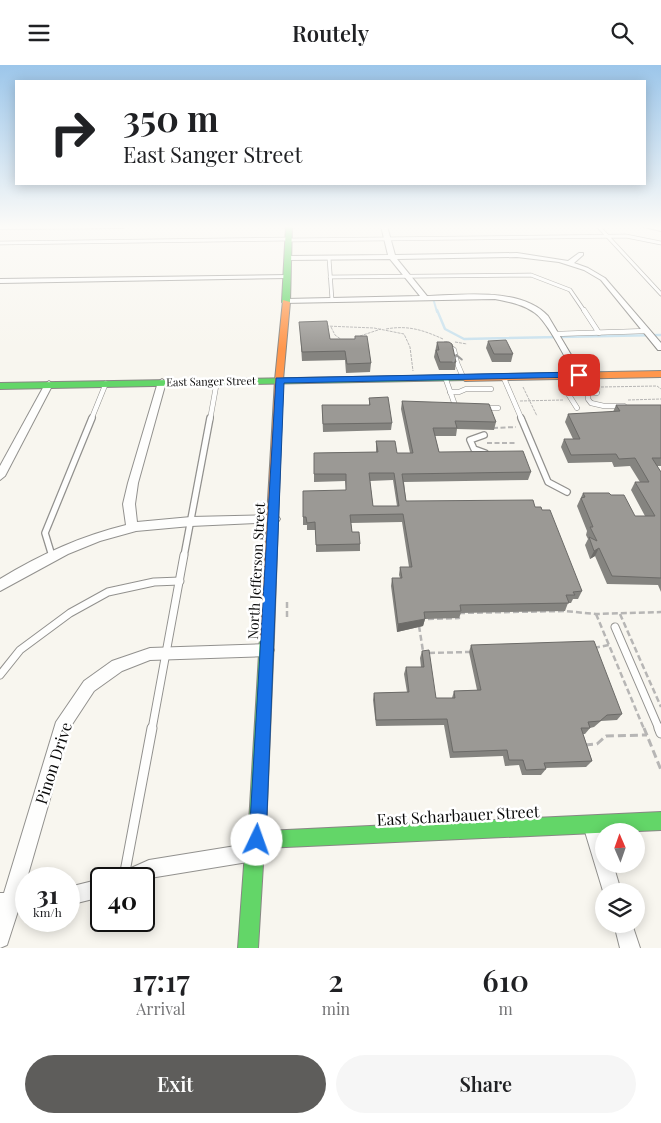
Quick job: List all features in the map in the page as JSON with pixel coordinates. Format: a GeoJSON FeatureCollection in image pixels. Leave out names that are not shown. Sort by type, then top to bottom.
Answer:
{"type":"FeatureCollection","features":[{"type":"Feature","properties":{"kind":"street","name":"North Jefferson Street"},"geometry":{"type":"LineString","coordinates":[[248,948],[267,650],[279,380],[288,267]]}},
{"type":"Feature","properties":{"kind":"street"},"geometry":{"type":"LineString","coordinates":[[401,267],[426,299]]}},
{"type":"Feature","properties":{"kind":"street"},"geometry":{"type":"LineString","coordinates":[[581,267],[603,279],[661,348]]}},
{"type":"Feature","properties":{"kind":"street"},"geometry":{"type":"LineString","coordinates":[[0,281],[287,277]]}},
{"type":"Feature","properties":{"kind":"street"},"geometry":{"type":"LineString","coordinates":[[286,301],[496,297],[525,300],[544,316],[578,375]]}},
{"type":"Feature","properties":{"kind":"street","name":"East Sanger Street"},"geometry":{"type":"LineString","coordinates":[[0,386],[661,374]]}},
{"type":"Feature","properties":{"kind":"street"},"geometry":{"type":"LineString","coordinates":[[132,528],[129,504],[133,483],[162,382]]}},
{"type":"Feature","properties":{"kind":"street"},"geometry":{"type":"LineString","coordinates":[[0,476],[49,384]]}},
{"type":"Feature","properties":{"kind":"street"},"geometry":{"type":"LineString","coordinates":[[0,587],[16,575],[52,556],[95,538],[132,528],[190,522],[274,519]]}},
{"type":"Feature","properties":{"kind":"street","name":"Pinon Drive"},"geometry":{"type":"LineString","coordinates":[[0,938],[64,722],[89,686],[117,666],[150,654],[267,650]]}},
{"type":"Feature","properties":{"kind":"street","name":"East Scharbauer Street"},"geometry":{"type":"LineString","coordinates":[[255,846],[661,821]]}},
{"type":"Feature","properties":{"kind":"street"},"geometry":{"type":"LineString","coordinates":[[592,825],[595,835]]}},
{"type":"Feature","properties":{"kind":"street"},"geometry":{"type":"LineString","coordinates":[[155,868],[255,846]]}},
{"type":"Feature","properties":{"kind":"street"},"geometry":{"type":"LineString","coordinates":[[626,933],[630,948]]}},
{"type":"Feature","properties":{"kind":"lane"},"geometry":{"type":"LineString","coordinates":[[330,267],[332,300]]}},
{"type":"Feature","properties":{"kind":"lane"},"geometry":{"type":"LineString","coordinates":[[636,267],[661,294]]}},
{"type":"Feature","properties":{"kind":"lane"},"geometry":{"type":"LineString","coordinates":[[330,277],[531,275],[570,290],[599,333]]}},
{"type":"Feature","properties":{"kind":"lane"},"geometry":{"type":"LineString","coordinates":[[556,337],[599,333],[650,335]]}},
{"type":"Feature","properties":{"kind":"lane"},"geometry":{"type":"LineString","coordinates":[[445,344],[454,348],[457,354],[456,362],[463,377]]}},
{"type":"Feature","properties":{"kind":"lane"},"geometry":{"type":"LineString","coordinates":[[578,375],[588,391],[589,401],[595,405],[633,406]]}},
{"type":"Feature","properties":{"kind":"lane"},"geometry":{"type":"LineString","coordinates":[[503,376],[548,482],[567,492]]}},
{"type":"Feature","properties":{"kind":"lane"},"geometry":{"type":"LineString","coordinates":[[445,377],[455,408],[460,408]]}},
{"type":"Feature","properties":{"kind":"lane"},"geometry":{"type":"LineString","coordinates":[[127,867],[216,381]]}},
{"type":"Feature","properties":{"kind":"lane"},"geometry":{"type":"LineString","coordinates":[[52,556],[45,533],[106,383]]}},
{"type":"Feature","properties":{"kind":"lane"},"geometry":{"type":"LineString","coordinates":[[450,392],[466,389],[491,389]]}},
{"type":"Feature","properties":{"kind":"lane"},"geometry":{"type":"LineString","coordinates":[[588,391],[597,390]]}},
{"type":"Feature","properties":{"kind":"lane"},"geometry":{"type":"LineString","coordinates":[[568,392],[577,408]]}},
{"type":"Feature","properties":{"kind":"lane"},"geometry":{"type":"LineString","coordinates":[[479,408],[498,407]]}},
{"type":"Feature","properties":{"kind":"lane"},"geometry":{"type":"LineString","coordinates":[[484,435],[470,440],[479,452],[490,453]]}},
{"type":"Feature","properties":{"kind":"lane"},"geometry":{"type":"LineString","coordinates":[[0,675],[20,650],[70,613],[100,597],[108,593],[154,582],[180,581]]}},
{"type":"Feature","properties":{"kind":"lane"},"geometry":{"type":"LineString","coordinates":[[615,627],[661,733]]}},
{"type":"Feature","properties":{"kind":"path"},"geometry":{"type":"LineString","coordinates":[[320,326],[398,331],[408,338],[414,378]]}},
{"type":"Feature","properties":{"kind":"path"},"geometry":{"type":"LineString","coordinates":[[329,326],[332,327],[335,335],[346,341]]}},
{"type":"Feature","properties":{"kind":"path"},"geometry":{"type":"LineString","coordinates":[[356,338],[368,332],[402,327],[420,328],[450,341],[467,344]]}},
{"type":"Feature","properties":{"kind":"path"},"geometry":{"type":"LineString","coordinates":[[597,390],[657,386],[661,389]]}},
{"type":"Feature","properties":{"kind":"path"},"geometry":{"type":"LineString","coordinates":[[523,387],[537,416]]}},
{"type":"Feature","properties":{"kind":"path"},"geometry":{"type":"LineString","coordinates":[[627,400],[661,399]]}},
{"type":"Feature","properties":{"kind":"path"},"geometry":{"type":"LineString","coordinates":[[514,401],[572,400]]}},
{"type":"Feature","properties":{"kind":"path"},"geometry":{"type":"LineString","coordinates":[[493,428],[521,427]]}},
{"type":"Feature","properties":{"kind":"path"},"geometry":{"type":"LineString","coordinates":[[471,443],[517,443]]}},
{"type":"Feature","properties":{"kind":"path"},"geometry":{"type":"LineString","coordinates":[[287,602],[287,618]]}},
{"type":"Feature","properties":{"kind":"path"},"geometry":{"type":"LineString","coordinates":[[478,652],[423,653],[420,619],[459,618],[458,613],[565,611],[596,614],[661,612]]}},
{"type":"Feature","properties":{"kind":"path"},"geometry":{"type":"LineString","coordinates":[[620,613],[661,707]]}},
{"type":"Feature","properties":{"kind":"path"},"geometry":{"type":"LineString","coordinates":[[596,614],[661,770]]}},
{"type":"Feature","properties":{"kind":"path"},"geometry":{"type":"LineString","coordinates":[[589,648],[609,645]]}},
{"type":"Feature","properties":{"kind":"path"},"geometry":{"type":"LineString","coordinates":[[583,745],[597,744],[606,736],[646,735]]}},
{"type":"Feature","properties":{"kind":"building"},"geometry":{"type":"Polygon","coordinates":[[[327,321],[330,339],[355,339],[355,336],[367,336],[371,363],[347,364],[345,351],[302,352],[299,322],[327,321]]]}},
{"type":"Feature","properties":{"kind":"building"},"geometry":{"type":"Polygon","coordinates":[[[506,340],[513,354],[494,354],[488,341],[506,340]]]}},
{"type":"Feature","properties":{"kind":"building"},"geometry":{"type":"Polygon","coordinates":[[[437,342],[449,342],[452,344],[456,362],[440,362],[436,350],[439,350],[437,342]]]}},
{"type":"Feature","properties":{"kind":"building"},"geometry":{"type":"Polygon","coordinates":[[[388,397],[392,423],[323,424],[322,405],[370,405],[369,398],[388,397]]]}},
{"type":"Feature","properties":{"kind":"building"},"geometry":{"type":"Polygon","coordinates":[[[402,401],[489,404],[496,422],[455,421],[457,428],[433,428],[439,452],[523,451],[531,472],[402,474],[406,501],[533,500],[535,507],[541,507],[542,510],[550,510],[582,591],[573,592],[575,595],[566,595],[569,603],[460,605],[461,611],[424,612],[425,619],[398,624],[392,578],[402,578],[400,567],[412,567],[403,514],[350,515],[352,532],[359,532],[360,544],[316,545],[315,522],[307,523],[306,517],[303,517],[303,491],[346,490],[346,474],[314,474],[314,453],[378,452],[376,441],[395,441],[397,453],[413,453],[402,401]],[[369,473],[373,506],[399,506],[394,473],[369,473]]]}},
{"type":"Feature","properties":{"kind":"building"},"geometry":{"type":"Polygon","coordinates":[[[616,405],[661,405],[661,458],[652,458],[661,472],[661,578],[612,576],[599,548],[594,551],[589,537],[597,541],[590,527],[593,527],[581,498],[585,497],[583,493],[624,495],[635,516],[655,516],[635,482],[649,482],[635,458],[619,459],[616,454],[571,455],[564,439],[580,439],[568,414],[620,411],[616,405]]]}},
{"type":"Feature","properties":{"kind":"building"},"geometry":{"type":"Polygon","coordinates":[[[594,641],[622,714],[607,715],[600,721],[588,722],[590,728],[581,728],[592,761],[544,763],[546,769],[526,770],[523,760],[509,760],[507,750],[453,752],[447,719],[376,720],[374,693],[409,692],[406,667],[424,667],[422,651],[429,650],[436,698],[455,698],[454,691],[481,690],[471,645],[594,641]]]}},
{"type":"Feature","properties":{"kind":"waterway"},"geometry":{"type":"LineString","coordinates":[[433,298],[437,312]]}},
{"type":"Feature","properties":{"kind":"waterway"},"geometry":{"type":"LineString","coordinates":[[437,310],[445,329],[464,339],[661,335]]}},
{"type":"Feature","properties":{"kind":"traffic: fast"},"geometry":{"type":"LineString","coordinates":[[286,302],[287,267]]}},
{"type":"Feature","properties":{"kind":"traffic: fast"},"geometry":{"type":"LineString","coordinates":[[0,386],[465,378]]}},
{"type":"Feature","properties":{"kind":"traffic: fast"},"geometry":{"type":"LineString","coordinates":[[248,948],[254,852],[257,840],[267,637]]}},
{"type":"Feature","properties":{"kind":"traffic: fast"},"geometry":{"type":"LineString","coordinates":[[257,840],[661,821]]}},
{"type":"Feature","properties":{"kind":"traffic: slow"},"geometry":{"type":"LineString","coordinates":[[267,637],[279,380],[286,302]]}},
{"type":"Feature","properties":{"kind":"traffic: slow"},"geometry":{"type":"LineString","coordinates":[[465,378],[661,374]]}},
{"type":"Feature","properties":{"kind":"route"},"geometry":{"type":"LineString","coordinates":[[257,840],[274,519],[279,380],[579,375]]}}]}
